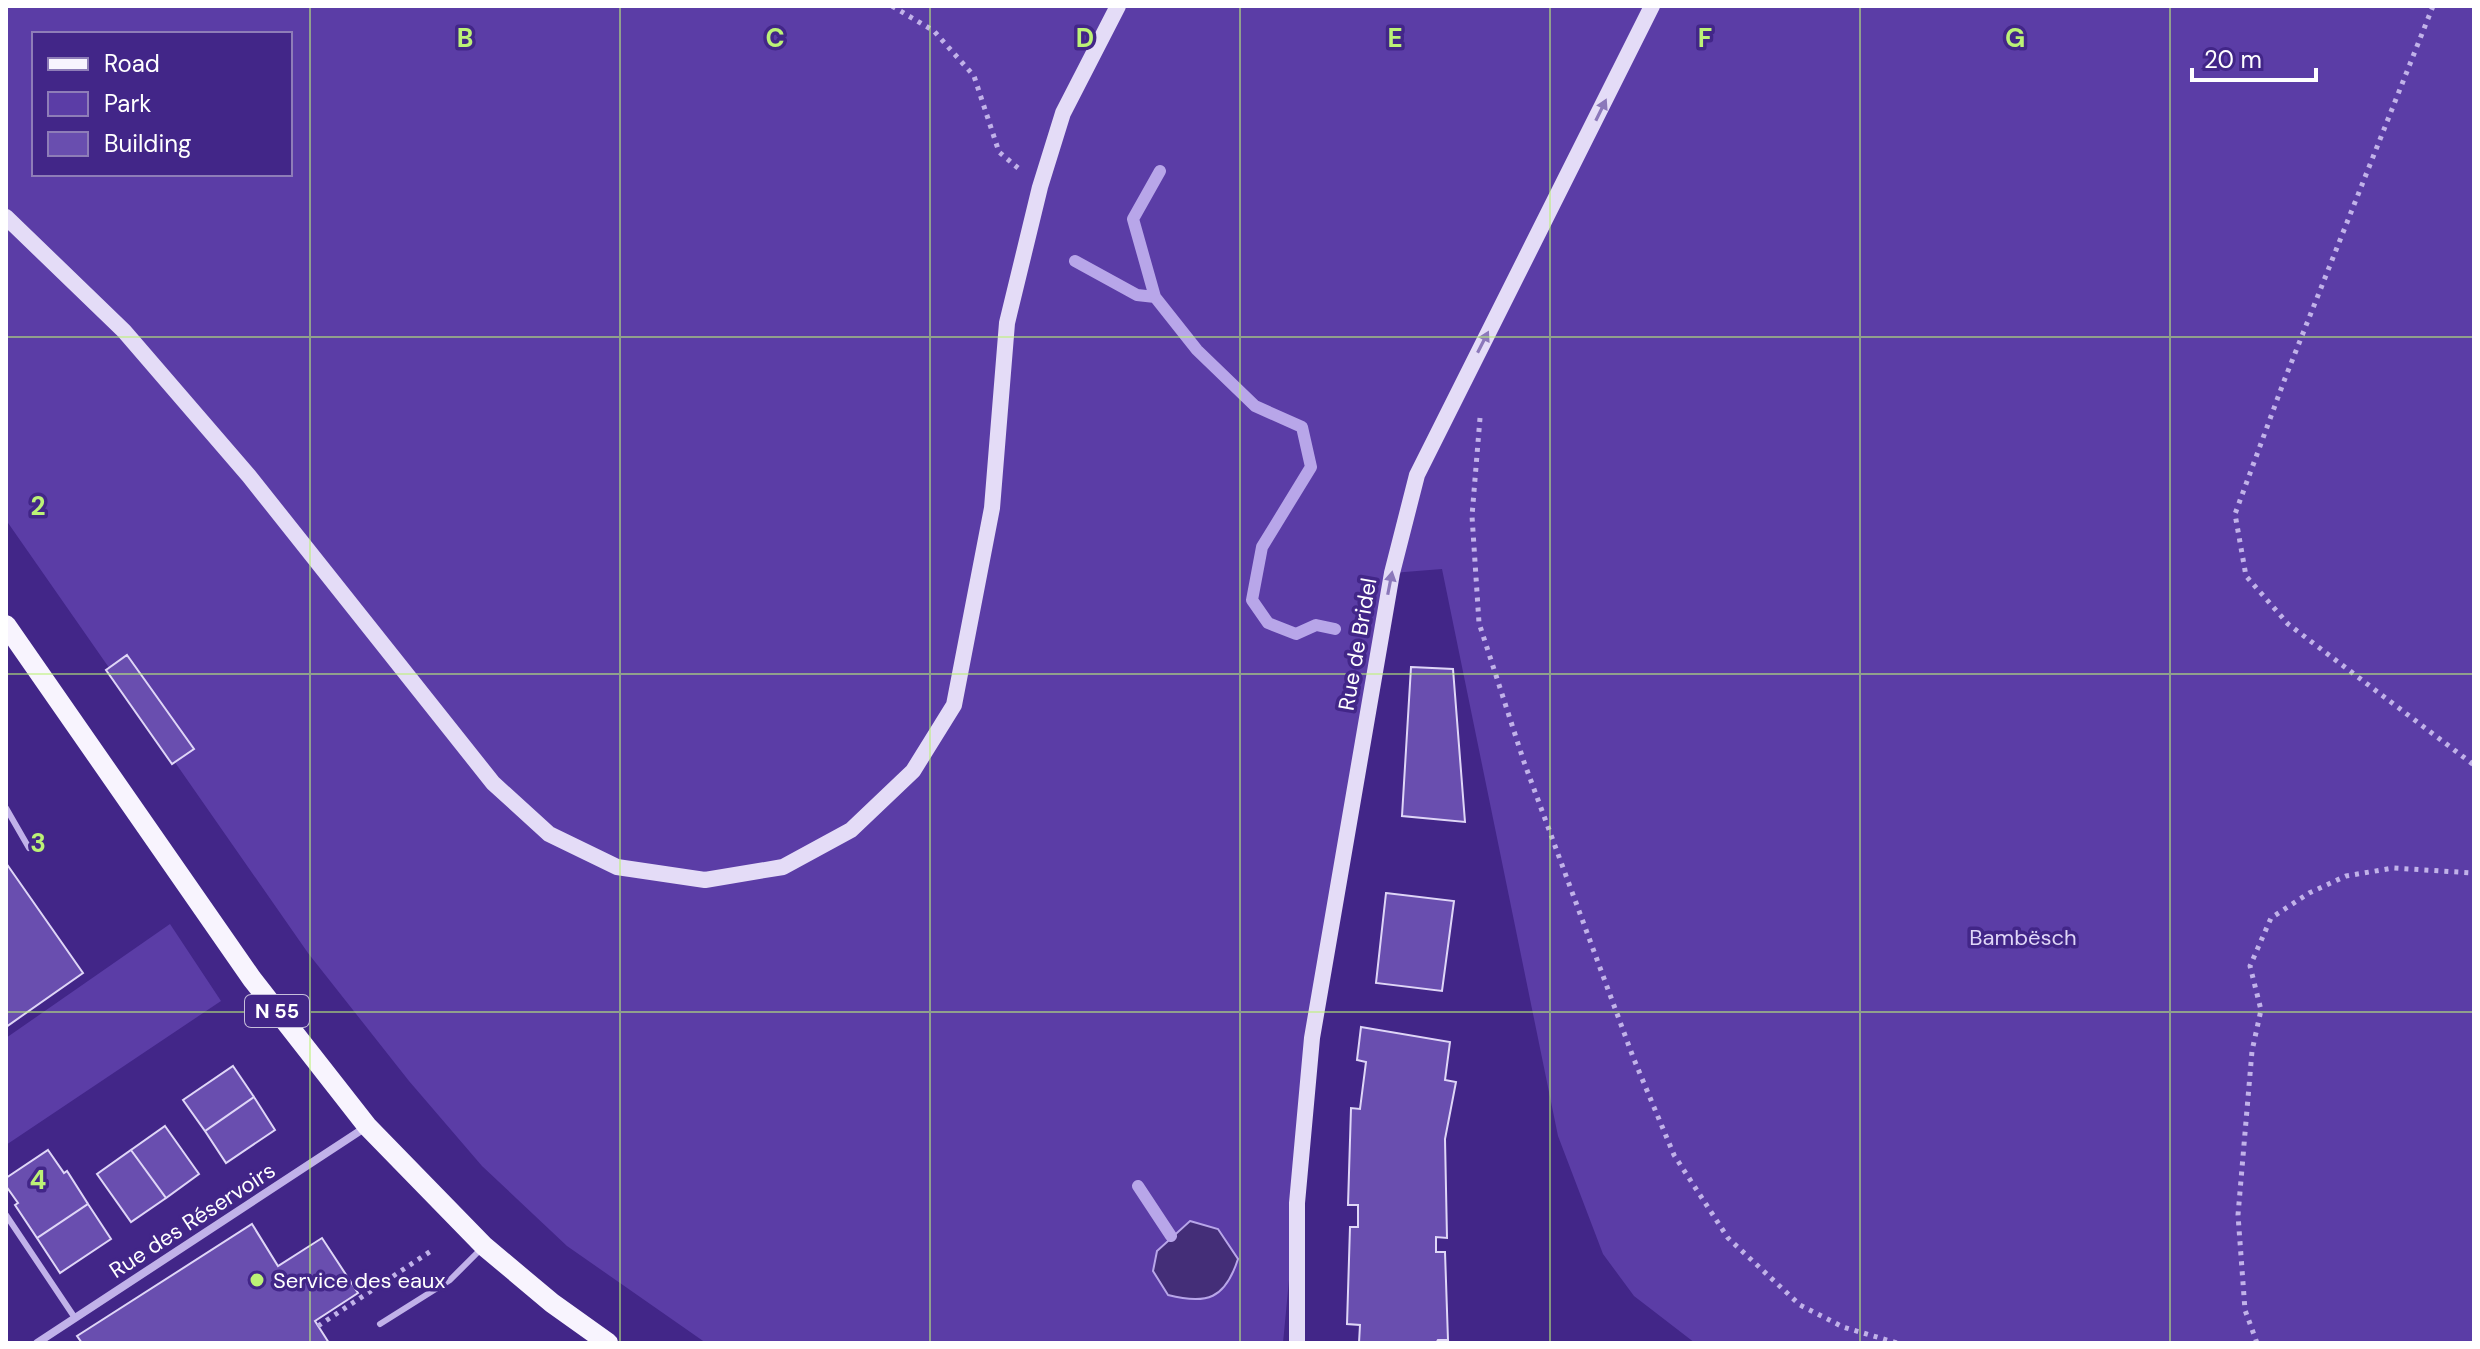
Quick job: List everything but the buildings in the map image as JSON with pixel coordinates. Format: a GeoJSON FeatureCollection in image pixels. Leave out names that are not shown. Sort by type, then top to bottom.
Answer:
{"type":"FeatureCollection","features":[{"type":"Feature","properties":{"kind":"main road"},"geometry":{"type":"LineString","coordinates":[[6,217],[124,331],[239,464],[493,783],[549,834],[617,867],[705,880],[783,867],[851,830],[913,771],[954,705],[992,508],[1007,323],[1040,187],[1063,113],[1118,6]]}},
{"type":"Feature","properties":{"kind":"main road","name":"Rue de Bridel"},"geometry":{"type":"LineString","coordinates":[[1297,1343],[1297,1203],[1312,1038],[1392,573],[1417,475],[1652,6]]}},
{"type":"Feature","properties":{"kind":"main road","name":"N 55"},"geometry":{"type":"LineString","coordinates":[[9,636],[252,979],[367,1126],[484,1246],[552,1303],[608,1343]]}},
{"type":"Feature","properties":{"kind":"street","name":"Rue des Réservoirs"},"geometry":{"type":"LineString","coordinates":[[41,1342],[367,1126]]}},
{"type":"Feature","properties":{"kind":"lane"},"geometry":{"type":"LineString","coordinates":[[6,808],[29,848]]}},
{"type":"Feature","properties":{"kind":"lane"},"geometry":{"type":"LineString","coordinates":[[6,1215],[75,1318]]}},
{"type":"Feature","properties":{"kind":"lane"},"geometry":{"type":"LineString","coordinates":[[380,1324],[450,1280],[484,1246]]}},
{"type":"Feature","properties":{"kind":"path"},"geometry":{"type":"LineString","coordinates":[[892,6],[934,31],[974,76],[999,152],[1040,187]]}},
{"type":"Feature","properties":{"kind":"path"},"geometry":{"type":"LineString","coordinates":[[2433,6],[2284,381],[2235,514],[2246,576],[2288,624],[2474,765]]}},
{"type":"Feature","properties":{"kind":"path"},"geometry":{"type":"LineString","coordinates":[[1481,410],[1472,516],[1479,623],[1529,777],[1633,1057],[1674,1155],[1728,1238],[1800,1305],[1843,1327],[1897,1343]]}},
{"type":"Feature","properties":{"kind":"path"},"geometry":{"type":"LineString","coordinates":[[2257,1343],[2245,1310],[2238,1215],[2252,1051],[2261,1010],[2250,966],[2271,918],[2309,893],[2346,876],[2393,868],[2474,873]]}},
{"type":"Feature","properties":{"kind":"path"},"geometry":{"type":"LineString","coordinates":[[318,1326],[434,1249]]}},
{"type":"Feature","properties":{"kind":"green space","name":"Bambësch"},"geometry":{"type":"Polygon","coordinates":[[[6,6],[2474,6],[2474,1343],[1695,1343],[1634,1296],[1603,1254],[1558,1136],[1442,569],[1392,573],[1312,1038],[1283,1343],[706,1343],[567,1246],[482,1166],[409,1081],[308,953],[6,520],[6,6]]]}},
{"type":"Feature","properties":{"kind":"green space"},"geometry":{"type":"Polygon","coordinates":[[[170,924],[221,1001],[6,1145],[6,1038],[170,924]]]}},
{"type":"Feature","properties":{"kind":"shaded area"},"geometry":{"type":"Polygon","coordinates":[[[1190,1221],[1218,1229],[1238,1259],[1227,1283],[1213,1296],[1204,1299],[1168,1295],[1153,1271],[1157,1251],[1190,1221]]]}},
{"type":"Feature","properties":{"kind":"waterway"},"geometry":{"type":"LineString","coordinates":[[1160,171],[1133,219],[1155,297],[1197,350],[1255,406],[1302,427],[1311,467],[1262,547],[1252,600],[1268,623],[1296,634],[1316,625],[1335,629]]}},
{"type":"Feature","properties":{"kind":"waterway"},"geometry":{"type":"LineString","coordinates":[[1075,261],[1137,295],[1155,297]]}},
{"type":"Feature","properties":{"kind":"waterway"},"geometry":{"type":"LineString","coordinates":[[1138,1186],[1171,1236]]}},
{"type":"Feature","properties":{"kind":"place","name":"Service des eaux"},"geometry":{"type":"Point","coordinates":[257,1280]}}]}
